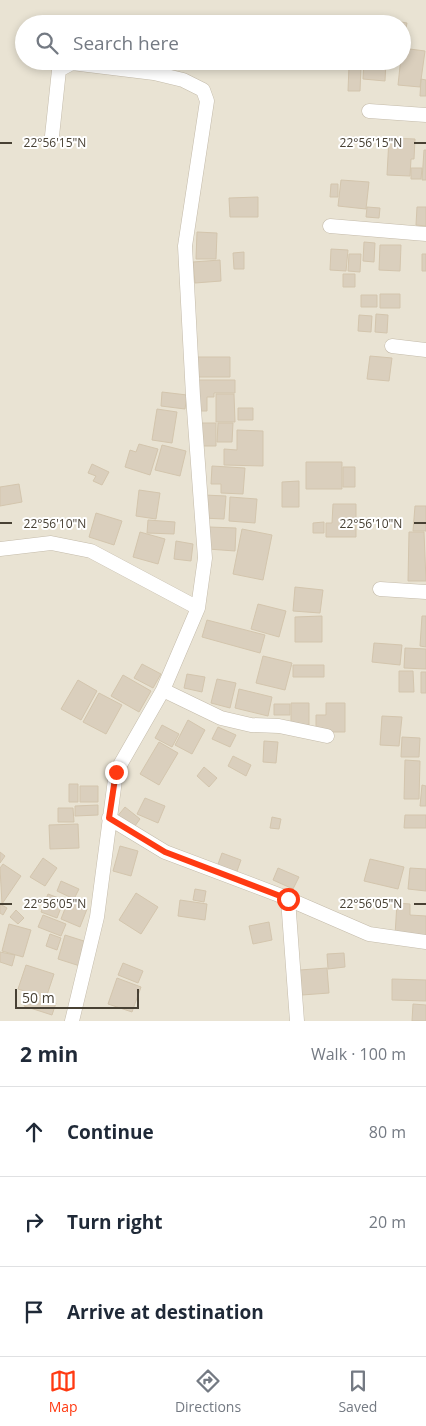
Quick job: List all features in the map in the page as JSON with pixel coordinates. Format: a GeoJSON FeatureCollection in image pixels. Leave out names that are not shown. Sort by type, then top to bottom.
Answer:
{"type":"FeatureCollection","features":[{"type":"Feature","properties":{"kind":"street"},"geometry":{"type":"LineString","coordinates":[[52,136],[59,70]]}},
{"type":"Feature","properties":{"kind":"street"},"geometry":{"type":"LineString","coordinates":[[72,1021],[97,917],[116,772],[163,690],[198,608],[205,558],[192,396],[185,246],[207,101],[203,90],[183,80],[154,73],[129,70]]}},
{"type":"Feature","properties":{"kind":"street"},"geometry":{"type":"LineString","coordinates":[[369,111],[426,115]]}},
{"type":"Feature","properties":{"kind":"street"},"geometry":{"type":"LineString","coordinates":[[330,226],[426,234]]}},
{"type":"Feature","properties":{"kind":"street"},"geometry":{"type":"LineString","coordinates":[[392,346],[426,350]]}},
{"type":"Feature","properties":{"kind":"street"},"geometry":{"type":"LineString","coordinates":[[0,549],[51,543],[91,551],[198,608]]}},
{"type":"Feature","properties":{"kind":"street"},"geometry":{"type":"LineString","coordinates":[[380,589],[426,592]]}},
{"type":"Feature","properties":{"kind":"street"},"geometry":{"type":"LineString","coordinates":[[163,690],[221,718],[327,736]]}},
{"type":"Feature","properties":{"kind":"street"},"geometry":{"type":"LineString","coordinates":[[109,818],[165,852],[288,899],[369,934],[426,942]]}},
{"type":"Feature","properties":{"kind":"street"},"geometry":{"type":"LineString","coordinates":[[288,899],[297,1021]]}},
{"type":"Feature","properties":{"kind":"shaded area"},"geometry":{"type":"Polygon","coordinates":[[[0,0],[426,0],[426,1021],[0,1021],[0,0]]]}},
{"type":"Feature","properties":{"kind":"building"},"geometry":{"type":"Polygon","coordinates":[[[411,49],[425,51],[420,87],[398,85],[400,70],[411,70],[411,49]]]}},
{"type":"Feature","properties":{"kind":"building"},"geometry":{"type":"Polygon","coordinates":[[[349,70],[361,70],[360,91],[348,91],[349,70]]]}},
{"type":"Feature","properties":{"kind":"building"},"geometry":{"type":"Polygon","coordinates":[[[364,70],[386,70],[385,81],[363,79],[364,70]]]}},
{"type":"Feature","properties":{"kind":"building"},"geometry":{"type":"Polygon","coordinates":[[[421,79],[426,80],[426,96],[420,96],[421,79]]]}},
{"type":"Feature","properties":{"kind":"building"},"geometry":{"type":"Polygon","coordinates":[[[389,138],[415,139],[414,159],[411,159],[410,176],[387,175],[389,138]]]}},
{"type":"Feature","properties":{"kind":"building"},"geometry":{"type":"Polygon","coordinates":[[[424,150],[426,150],[426,180],[422,180],[424,150]]]}},
{"type":"Feature","properties":{"kind":"building"},"geometry":{"type":"Polygon","coordinates":[[[411,168],[422,168],[421,179],[411,179],[411,168]]]}},
{"type":"Feature","properties":{"kind":"building"},"geometry":{"type":"Polygon","coordinates":[[[341,180],[369,182],[366,209],[338,206],[341,180]]]}},
{"type":"Feature","properties":{"kind":"building"},"geometry":{"type":"Polygon","coordinates":[[[331,184],[338,184],[338,197],[330,197],[331,184]]]}},
{"type":"Feature","properties":{"kind":"building"},"geometry":{"type":"Polygon","coordinates":[[[258,197],[258,217],[230,217],[229,198],[258,197]]]}},
{"type":"Feature","properties":{"kind":"building"},"geometry":{"type":"Polygon","coordinates":[[[367,207],[380,208],[379,218],[366,217],[367,207]]]}},
{"type":"Feature","properties":{"kind":"building"},"geometry":{"type":"Polygon","coordinates":[[[417,207],[426,207],[426,226],[416,225],[417,207]]]}},
{"type":"Feature","properties":{"kind":"building"},"geometry":{"type":"Polygon","coordinates":[[[197,232],[217,233],[216,259],[196,259],[197,232]]]}},
{"type":"Feature","properties":{"kind":"building"},"geometry":{"type":"Polygon","coordinates":[[[364,242],[375,243],[374,262],[363,261],[364,242]]]}},
{"type":"Feature","properties":{"kind":"building"},"geometry":{"type":"Polygon","coordinates":[[[380,245],[401,245],[400,271],[379,270],[380,245]]]}},
{"type":"Feature","properties":{"kind":"building"},"geometry":{"type":"Polygon","coordinates":[[[331,249],[348,250],[346,271],[330,270],[331,249]]]}},
{"type":"Feature","properties":{"kind":"building"},"geometry":{"type":"Polygon","coordinates":[[[244,252],[244,269],[234,269],[233,253],[244,252]]]}},
{"type":"Feature","properties":{"kind":"building"},"geometry":{"type":"Polygon","coordinates":[[[349,254],[361,254],[360,272],[348,271],[349,254]]]}},
{"type":"Feature","properties":{"kind":"building"},"geometry":{"type":"Polygon","coordinates":[[[422,254],[426,254],[426,271],[422,271],[422,254]]]}},
{"type":"Feature","properties":{"kind":"building"},"geometry":{"type":"Polygon","coordinates":[[[220,260],[221,281],[195,283],[193,262],[220,260]]]}},
{"type":"Feature","properties":{"kind":"building"},"geometry":{"type":"Polygon","coordinates":[[[343,274],[355,274],[355,287],[343,287],[343,274]]]}},
{"type":"Feature","properties":{"kind":"building"},"geometry":{"type":"Polygon","coordinates":[[[380,294],[400,294],[400,308],[380,308],[380,294]]]}},
{"type":"Feature","properties":{"kind":"building"},"geometry":{"type":"Polygon","coordinates":[[[361,295],[377,295],[377,307],[361,307],[361,295]]]}},
{"type":"Feature","properties":{"kind":"building"},"geometry":{"type":"Polygon","coordinates":[[[376,314],[388,315],[387,333],[375,332],[376,314]]]}},
{"type":"Feature","properties":{"kind":"building"},"geometry":{"type":"Polygon","coordinates":[[[359,315],[372,316],[371,332],[358,331],[359,315]]]}},
{"type":"Feature","properties":{"kind":"building"},"geometry":{"type":"Polygon","coordinates":[[[370,356],[392,358],[389,381],[367,379],[370,356]]]}},
{"type":"Feature","properties":{"kind":"building"},"geometry":{"type":"Polygon","coordinates":[[[197,357],[230,357],[230,377],[197,377],[197,357]]]}},
{"type":"Feature","properties":{"kind":"building"},"geometry":{"type":"Polygon","coordinates":[[[196,380],[235,380],[235,393],[214,393],[214,397],[207,397],[207,411],[196,411],[196,380]]]}},
{"type":"Feature","properties":{"kind":"building"},"geometry":{"type":"Polygon","coordinates":[[[162,392],[187,395],[185,409],[161,406],[162,392]]]}},
{"type":"Feature","properties":{"kind":"building"},"geometry":{"type":"Polygon","coordinates":[[[216,394],[234,394],[235,422],[216,422],[216,394]]]}},
{"type":"Feature","properties":{"kind":"building"},"geometry":{"type":"Polygon","coordinates":[[[238,408],[253,408],[253,420],[238,420],[238,408]]]}},
{"type":"Feature","properties":{"kind":"building"},"geometry":{"type":"Polygon","coordinates":[[[157,409],[177,412],[172,443],[152,440],[157,409]]]}},
{"type":"Feature","properties":{"kind":"building"},"geometry":{"type":"Polygon","coordinates":[[[198,423],[216,423],[216,446],[198,446],[198,423]]]}},
{"type":"Feature","properties":{"kind":"building"},"geometry":{"type":"Polygon","coordinates":[[[218,423],[233,423],[232,442],[217,442],[218,423]]]}},
{"type":"Feature","properties":{"kind":"building"},"geometry":{"type":"Polygon","coordinates":[[[237,430],[263,431],[263,466],[224,465],[224,449],[237,450],[237,430]]]}},
{"type":"Feature","properties":{"kind":"building"},"geometry":{"type":"Polygon","coordinates":[[[139,444],[158,449],[150,475],[125,467],[130,450],[136,452],[139,444]]]}},
{"type":"Feature","properties":{"kind":"building"},"geometry":{"type":"Polygon","coordinates":[[[162,445],[186,451],[180,476],[155,470],[162,445]]]}},
{"type":"Feature","properties":{"kind":"building"},"geometry":{"type":"Polygon","coordinates":[[[306,462],[342,462],[342,489],[306,489],[306,462]]]}},
{"type":"Feature","properties":{"kind":"building"},"geometry":{"type":"Polygon","coordinates":[[[92,464],[109,472],[102,485],[93,481],[96,476],[88,473],[92,464]]]}},
{"type":"Feature","properties":{"kind":"building"},"geometry":{"type":"Polygon","coordinates":[[[212,466],[245,468],[243,494],[221,493],[221,484],[211,484],[212,466]]]}},
{"type":"Feature","properties":{"kind":"building"},"geometry":{"type":"Polygon","coordinates":[[[343,467],[355,467],[355,487],[343,487],[343,467]]]}},
{"type":"Feature","properties":{"kind":"building"},"geometry":{"type":"Polygon","coordinates":[[[299,481],[299,507],[282,507],[282,482],[299,481]]]}},
{"type":"Feature","properties":{"kind":"building"},"geometry":{"type":"Polygon","coordinates":[[[19,484],[22,502],[0,506],[0,487],[19,484]]]}},
{"type":"Feature","properties":{"kind":"building"},"geometry":{"type":"Polygon","coordinates":[[[139,490],[160,493],[156,519],[136,516],[139,490]]]}},
{"type":"Feature","properties":{"kind":"building"},"geometry":{"type":"Polygon","coordinates":[[[204,495],[226,496],[224,519],[202,518],[204,495]]]}},
{"type":"Feature","properties":{"kind":"building"},"geometry":{"type":"Polygon","coordinates":[[[230,497],[257,499],[255,523],[229,521],[230,497]]]}},
{"type":"Feature","properties":{"kind":"building"},"geometry":{"type":"Polygon","coordinates":[[[333,504],[356,504],[356,537],[326,537],[326,523],[332,523],[333,504]]]}},
{"type":"Feature","properties":{"kind":"building"},"geometry":{"type":"Polygon","coordinates":[[[415,506],[426,506],[426,531],[413,531],[415,506]]]}},
{"type":"Feature","properties":{"kind":"building"},"geometry":{"type":"Polygon","coordinates":[[[96,513],[122,521],[114,545],[89,537],[96,513]]]}},
{"type":"Feature","properties":{"kind":"building"},"geometry":{"type":"Polygon","coordinates":[[[148,520],[175,522],[174,534],[147,533],[148,520]]]}},
{"type":"Feature","properties":{"kind":"building"},"geometry":{"type":"Polygon","coordinates":[[[324,522],[324,533],[313,533],[313,523],[324,522]]]}},
{"type":"Feature","properties":{"kind":"building"},"geometry":{"type":"Polygon","coordinates":[[[209,527],[236,528],[235,551],[208,549],[209,527]]]}},
{"type":"Feature","properties":{"kind":"building"},"geometry":{"type":"Polygon","coordinates":[[[242,529],[272,535],[263,580],[233,574],[242,529]]]}},
{"type":"Feature","properties":{"kind":"building"},"geometry":{"type":"Polygon","coordinates":[[[140,532],[165,539],[158,564],[133,557],[140,532]]]}},
{"type":"Feature","properties":{"kind":"building"},"geometry":{"type":"Polygon","coordinates":[[[409,532],[424,532],[426,581],[408,581],[409,532]]]}},
{"type":"Feature","properties":{"kind":"building"},"geometry":{"type":"Polygon","coordinates":[[[176,541],[193,544],[191,561],[174,559],[176,541]]]}},
{"type":"Feature","properties":{"kind":"building"},"geometry":{"type":"Polygon","coordinates":[[[295,587],[323,590],[320,613],[293,611],[295,587]]]}},
{"type":"Feature","properties":{"kind":"building"},"geometry":{"type":"Polygon","coordinates":[[[258,604],[286,611],[279,637],[251,629],[258,604]]]}},
{"type":"Feature","properties":{"kind":"building"},"geometry":{"type":"Polygon","coordinates":[[[322,616],[322,642],[295,642],[295,617],[322,616]]]}},
{"type":"Feature","properties":{"kind":"building"},"geometry":{"type":"Polygon","coordinates":[[[422,616],[426,616],[426,647],[420,646],[422,616]]]}},
{"type":"Feature","properties":{"kind":"building"},"geometry":{"type":"Polygon","coordinates":[[[207,620],[265,635],[260,653],[202,637],[207,620]]]}},
{"type":"Feature","properties":{"kind":"building"},"geometry":{"type":"Polygon","coordinates":[[[374,643],[402,645],[400,665],[372,662],[374,643]]]}},
{"type":"Feature","properties":{"kind":"building"},"geometry":{"type":"Polygon","coordinates":[[[405,648],[426,649],[426,669],[404,668],[405,648]]]}},
{"type":"Feature","properties":{"kind":"building"},"geometry":{"type":"Polygon","coordinates":[[[263,656],[292,663],[285,690],[256,683],[263,656]]]}},
{"type":"Feature","properties":{"kind":"building"},"geometry":{"type":"Polygon","coordinates":[[[142,664],[161,674],[153,688],[134,678],[142,664]]]}},
{"type":"Feature","properties":{"kind":"building"},"geometry":{"type":"Polygon","coordinates":[[[293,665],[324,665],[324,677],[293,677],[293,665]]]}},
{"type":"Feature","properties":{"kind":"building"},"geometry":{"type":"Polygon","coordinates":[[[399,671],[413,671],[414,692],[399,692],[399,671]]]}},
{"type":"Feature","properties":{"kind":"building"},"geometry":{"type":"Polygon","coordinates":[[[421,672],[426,672],[426,693],[421,693],[421,672]]]}},
{"type":"Feature","properties":{"kind":"building"},"geometry":{"type":"Polygon","coordinates":[[[187,674],[205,677],[202,692],[184,688],[187,674]]]}},
{"type":"Feature","properties":{"kind":"building"},"geometry":{"type":"Polygon","coordinates":[[[123,675],[151,691],[139,712],[111,696],[123,675]]]}},
{"type":"Feature","properties":{"kind":"building"},"geometry":{"type":"Polygon","coordinates":[[[217,679],[236,683],[230,708],[211,703],[217,679]]]}},
{"type":"Feature","properties":{"kind":"building"},"geometry":{"type":"Polygon","coordinates":[[[78,680],[97,691],[81,720],[61,709],[78,680]]]}},
{"type":"Feature","properties":{"kind":"building"},"geometry":{"type":"Polygon","coordinates":[[[239,689],[272,697],[268,716],[235,708],[239,689]]]}},
{"type":"Feature","properties":{"kind":"building"},"geometry":{"type":"Polygon","coordinates":[[[99,693],[122,705],[106,734],[83,722],[99,693]]]}},
{"type":"Feature","properties":{"kind":"building"},"geometry":{"type":"Polygon","coordinates":[[[291,703],[309,703],[309,725],[291,725],[291,703]]]}},
{"type":"Feature","properties":{"kind":"building"},"geometry":{"type":"Polygon","coordinates":[[[326,703],[345,703],[345,732],[316,732],[316,715],[326,715],[326,703]]]}},
{"type":"Feature","properties":{"kind":"building"},"geometry":{"type":"Polygon","coordinates":[[[274,704],[290,704],[290,715],[274,715],[274,704]]]}},
{"type":"Feature","properties":{"kind":"building"},"geometry":{"type":"Polygon","coordinates":[[[382,716],[402,717],[399,746],[380,745],[382,716]]]}},
{"type":"Feature","properties":{"kind":"building"},"geometry":{"type":"Polygon","coordinates":[[[188,720],[205,730],[192,754],[175,745],[188,720]]]}},
{"type":"Feature","properties":{"kind":"building"},"geometry":{"type":"Polygon","coordinates":[[[162,725],[179,734],[172,747],[155,738],[162,725]]]}},
{"type":"Feature","properties":{"kind":"building"},"geometry":{"type":"Polygon","coordinates":[[[218,727],[236,735],[230,747],[212,739],[218,727]]]}},
{"type":"Feature","properties":{"kind":"building"},"geometry":{"type":"Polygon","coordinates":[[[402,737],[420,738],[419,757],[401,757],[402,737]]]}},
{"type":"Feature","properties":{"kind":"building"},"geometry":{"type":"Polygon","coordinates":[[[264,741],[278,742],[276,763],[263,762],[264,741]]]}},
{"type":"Feature","properties":{"kind":"building"},"geometry":{"type":"Polygon","coordinates":[[[159,742],[178,753],[159,785],[140,774],[159,742]]]}},
{"type":"Feature","properties":{"kind":"building"},"geometry":{"type":"Polygon","coordinates":[[[233,756],[251,765],[246,776],[228,766],[233,756]]]}},
{"type":"Feature","properties":{"kind":"building"},"geometry":{"type":"Polygon","coordinates":[[[405,760],[420,761],[419,799],[404,799],[405,760]]]}},
{"type":"Feature","properties":{"kind":"building"},"geometry":{"type":"Polygon","coordinates":[[[204,767],[217,778],[209,787],[197,776],[204,767]]]}},
{"type":"Feature","properties":{"kind":"building"},"geometry":{"type":"Polygon","coordinates":[[[69,784],[78,784],[78,802],[69,802],[69,784]]]}},
{"type":"Feature","properties":{"kind":"building"},"geometry":{"type":"Polygon","coordinates":[[[422,785],[426,786],[426,806],[420,806],[422,785]]]}},
{"type":"Feature","properties":{"kind":"building"},"geometry":{"type":"Polygon","coordinates":[[[80,786],[98,786],[98,802],[80,802],[80,786]]]}},
{"type":"Feature","properties":{"kind":"building"},"geometry":{"type":"Polygon","coordinates":[[[145,798],[165,806],[158,823],[137,814],[145,798]]]}},
{"type":"Feature","properties":{"kind":"building"},"geometry":{"type":"Polygon","coordinates":[[[98,805],[98,815],[75,816],[75,806],[98,805]]]}},
{"type":"Feature","properties":{"kind":"building"},"geometry":{"type":"Polygon","coordinates":[[[125,807],[140,819],[132,830],[116,818],[125,807]]]}},
{"type":"Feature","properties":{"kind":"building"},"geometry":{"type":"Polygon","coordinates":[[[58,808],[73,808],[74,822],[58,822],[58,808]]]}},
{"type":"Feature","properties":{"kind":"building"},"geometry":{"type":"Polygon","coordinates":[[[405,815],[426,815],[426,828],[404,828],[405,815]]]}},
{"type":"Feature","properties":{"kind":"building"},"geometry":{"type":"Polygon","coordinates":[[[272,817],[281,819],[279,829],[270,828],[272,817]]]}},
{"type":"Feature","properties":{"kind":"building"},"geometry":{"type":"Polygon","coordinates":[[[78,824],[79,848],[50,849],[49,825],[78,824]]]}},
{"type":"Feature","properties":{"kind":"building"},"geometry":{"type":"Polygon","coordinates":[[[120,846],[138,851],[131,876],[113,871],[120,846]]]}},
{"type":"Feature","properties":{"kind":"building"},"geometry":{"type":"Polygon","coordinates":[[[0,852],[5,856],[0,863],[0,852]]]}},
{"type":"Feature","properties":{"kind":"building"},"geometry":{"type":"Polygon","coordinates":[[[222,853],[241,860],[236,874],[217,867],[222,853]]]}},
{"type":"Feature","properties":{"kind":"building"},"geometry":{"type":"Polygon","coordinates":[[[43,858],[57,868],[45,886],[30,877],[43,858]]]}},
{"type":"Feature","properties":{"kind":"building"},"geometry":{"type":"Polygon","coordinates":[[[370,859],[404,867],[398,889],[364,881],[370,859]]]}},
{"type":"Feature","properties":{"kind":"building"},"geometry":{"type":"Polygon","coordinates":[[[3,864],[21,876],[2,904],[0,868],[3,864]]]}},
{"type":"Feature","properties":{"kind":"building"},"geometry":{"type":"Polygon","coordinates":[[[278,868],[299,877],[293,889],[273,880],[278,868]]]}},
{"type":"Feature","properties":{"kind":"building"},"geometry":{"type":"Polygon","coordinates":[[[410,868],[426,869],[426,891],[408,889],[410,868]]]}},
{"type":"Feature","properties":{"kind":"building"},"geometry":{"type":"Polygon","coordinates":[[[61,881],[79,889],[74,899],[57,891],[61,881]]]}},
{"type":"Feature","properties":{"kind":"building"},"geometry":{"type":"Polygon","coordinates":[[[195,889],[206,891],[204,902],[193,900],[195,889]]]}},
{"type":"Feature","properties":{"kind":"building"},"geometry":{"type":"Polygon","coordinates":[[[136,893],[158,907],[141,934],[119,920],[136,893]]]}},
{"type":"Feature","properties":{"kind":"building"},"geometry":{"type":"Polygon","coordinates":[[[48,894],[64,900],[57,918],[41,912],[48,894]]]}},
{"type":"Feature","properties":{"kind":"building"},"geometry":{"type":"Polygon","coordinates":[[[180,900],[207,904],[205,920],[178,916],[180,900]]]}},
{"type":"Feature","properties":{"kind":"building"},"geometry":{"type":"Polygon","coordinates":[[[68,901],[87,909],[80,927],[61,919],[68,901]]]}},
{"type":"Feature","properties":{"kind":"building"},"geometry":{"type":"Polygon","coordinates":[[[397,903],[410,904],[410,915],[426,916],[426,937],[395,935],[397,903]]]}},
{"type":"Feature","properties":{"kind":"building"},"geometry":{"type":"Polygon","coordinates":[[[0,904],[7,908],[3,915],[0,913],[0,904]]]}},
{"type":"Feature","properties":{"kind":"building"},"geometry":{"type":"Polygon","coordinates":[[[16,910],[24,918],[18,924],[10,917],[16,910]]]}},
{"type":"Feature","properties":{"kind":"building"},"geometry":{"type":"Polygon","coordinates":[[[43,915],[66,924],[61,936],[38,927],[43,915]]]}},
{"type":"Feature","properties":{"kind":"building"},"geometry":{"type":"Polygon","coordinates":[[[269,922],[272,940],[253,944],[249,926],[269,922]]]}},
{"type":"Feature","properties":{"kind":"building"},"geometry":{"type":"Polygon","coordinates":[[[9,924],[31,930],[23,957],[2,951],[9,924]]]}},
{"type":"Feature","properties":{"kind":"building"},"geometry":{"type":"Polygon","coordinates":[[[50,934],[61,938],[57,950],[46,946],[50,934]]]}},
{"type":"Feature","properties":{"kind":"building"},"geometry":{"type":"Polygon","coordinates":[[[65,935],[87,942],[80,966],[58,959],[65,935]]]}},
{"type":"Feature","properties":{"kind":"building"},"geometry":{"type":"Polygon","coordinates":[[[0,952],[15,955],[12,966],[0,962],[0,952]]]}},
{"type":"Feature","properties":{"kind":"building"},"geometry":{"type":"Polygon","coordinates":[[[344,953],[345,967],[328,969],[327,954],[344,953]]]}},
{"type":"Feature","properties":{"kind":"building"},"geometry":{"type":"Polygon","coordinates":[[[123,963],[143,971],[138,983],[118,975],[123,963]]]}},
{"type":"Feature","properties":{"kind":"building"},"geometry":{"type":"Polygon","coordinates":[[[26,965],[54,974],[46,998],[18,989],[26,965]]]}},
{"type":"Feature","properties":{"kind":"building"},"geometry":{"type":"Polygon","coordinates":[[[327,968],[329,993],[302,995],[300,970],[327,968]]]}},
{"type":"Feature","properties":{"kind":"building"},"geometry":{"type":"Polygon","coordinates":[[[117,978],[141,987],[132,1012],[108,1004],[117,978]]]}},
{"type":"Feature","properties":{"kind":"building"},"geometry":{"type":"Polygon","coordinates":[[[392,979],[426,980],[426,1001],[392,1000],[392,979]]]}},
{"type":"Feature","properties":{"kind":"building"},"geometry":{"type":"Polygon","coordinates":[[[28,994],[56,1003],[52,1015],[24,1006],[28,994]]]}},
{"type":"Feature","properties":{"kind":"building"},"geometry":{"type":"Polygon","coordinates":[[[413,1004],[426,1005],[426,1021],[412,1021],[413,1004]]]}},
{"type":"Feature","properties":{"kind":"route"},"geometry":{"type":"LineString","coordinates":[[116,772],[109,818],[165,852],[288,899]]}}]}
